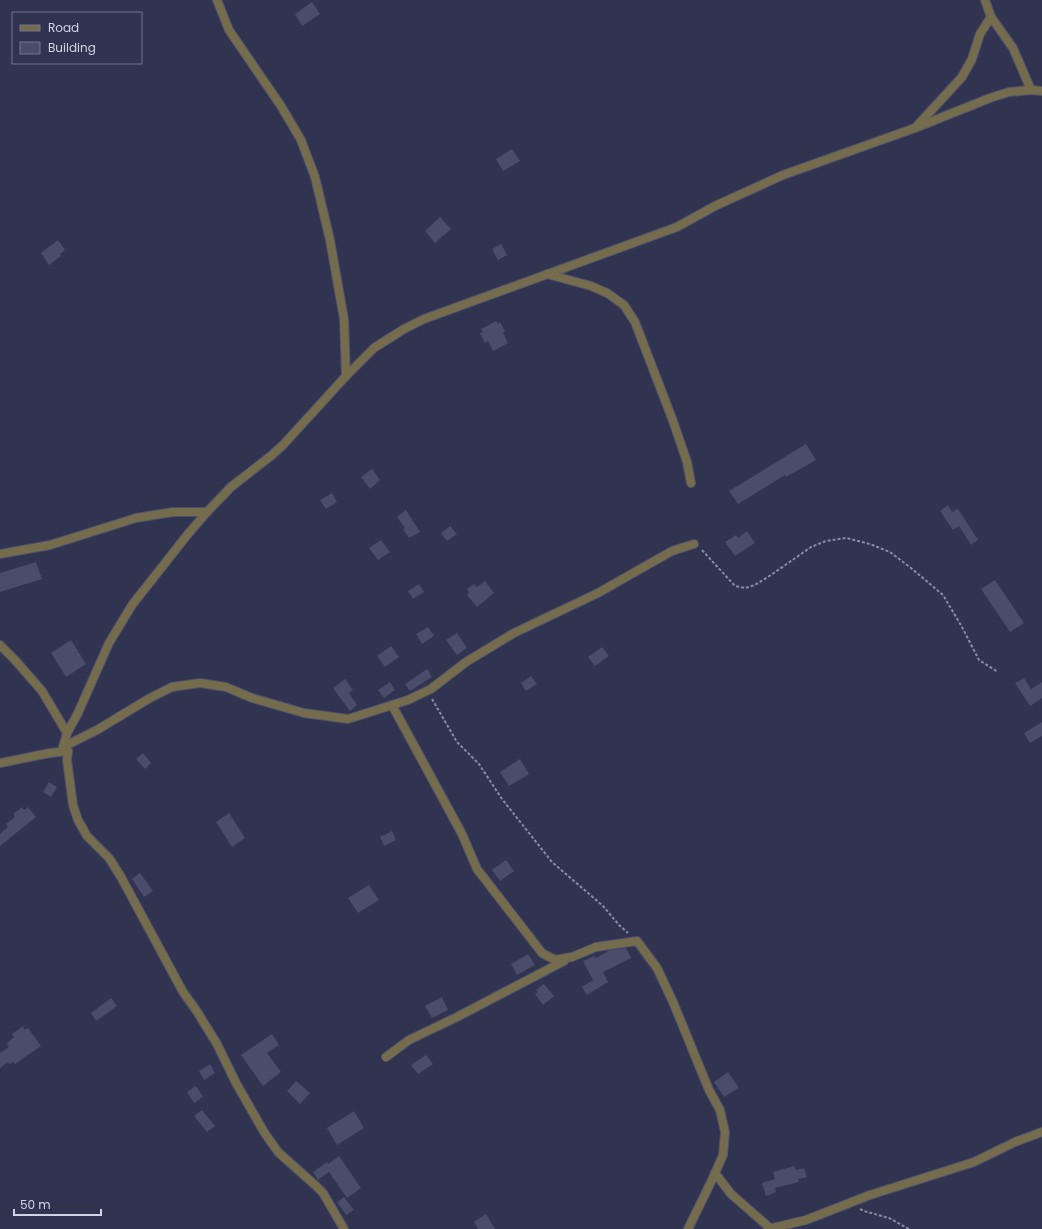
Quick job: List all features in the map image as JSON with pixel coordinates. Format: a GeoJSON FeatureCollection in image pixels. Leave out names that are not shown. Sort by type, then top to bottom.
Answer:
{"type":"FeatureCollection","features":[{"type":"Feature","properties":{"kind":"street"},"geometry":{"type":"LineString","coordinates":[[217,0],[229,30],[281,106],[301,140],[315,177],[330,240],[344,319],[346,376]]}},
{"type":"Feature","properties":{"kind":"street"},"geometry":{"type":"LineString","coordinates":[[985,0],[985,4],[991,17],[1013,48],[1031,90]]}},
{"type":"Feature","properties":{"kind":"street"},"geometry":{"type":"LineString","coordinates":[[915,128],[962,77],[972,59],[980,34],[991,17]]}},
{"type":"Feature","properties":{"kind":"street"},"geometry":{"type":"LineString","coordinates":[[344,1229],[323,1193],[278,1152],[264,1132],[236,1083],[217,1044],[183,992],[121,877],[109,858],[87,836],[78,820],[73,805],[67,760],[67,733],[78,713],[109,643],[132,605],[188,534],[231,487],[283,445],[346,376],[374,348],[404,329],[424,319],[677,227],[715,206],[783,175],[915,128],[990,98],[1009,92],[1031,90],[1042,91]]}},
{"type":"Feature","properties":{"kind":"street"},"geometry":{"type":"LineString","coordinates":[[546,274],[591,286],[607,293],[624,305],[635,322],[673,421],[691,483]]}},
{"type":"Feature","properties":{"kind":"street"},"geometry":{"type":"LineString","coordinates":[[0,554],[50,545],[136,518],[173,512],[207,512]]}},
{"type":"Feature","properties":{"kind":"street"},"geometry":{"type":"LineString","coordinates":[[0,763],[66,749],[150,698],[172,687],[200,683],[226,686],[252,698],[304,713],[348,719],[408,700],[426,692],[466,662],[514,633],[598,593],[672,551],[694,544]]}},
{"type":"Feature","properties":{"kind":"street"},"geometry":{"type":"LineString","coordinates":[[0,645],[42,691],[67,733]]}},
{"type":"Feature","properties":{"kind":"street"},"geometry":{"type":"LineString","coordinates":[[392,705],[462,834],[477,869],[542,952],[555,960],[572,957]]}},
{"type":"Feature","properties":{"kind":"street"},"geometry":{"type":"LineString","coordinates":[[386,1057],[409,1040],[456,1018],[572,957],[596,947],[637,941],[657,968],[673,1002],[709,1090],[720,1110],[725,1132],[722,1155],[688,1229]]}},
{"type":"Feature","properties":{"kind":"street"},"geometry":{"type":"LineString","coordinates":[[715,1173],[731,1194],[769,1229],[806,1220],[870,1195],[974,1162],[1015,1142],[1042,1132]]}},
{"type":"Feature","properties":{"kind":"path"},"geometry":{"type":"LineString","coordinates":[[694,544],[734,586],[745,588],[755,585],[772,575],[811,547],[826,541],[846,538],[870,544],[895,556],[943,595],[979,660],[998,672]]}},
{"type":"Feature","properties":{"kind":"path"},"geometry":{"type":"LineString","coordinates":[[426,692],[433,700],[457,742],[479,764],[502,799],[552,862],[604,906],[619,925],[637,941]]}},
{"type":"Feature","properties":{"kind":"path"},"geometry":{"type":"LineString","coordinates":[[850,1203],[864,1211],[889,1218],[909,1229]]}},
{"type":"Feature","properties":{"kind":"building"},"geometry":{"type":"Polygon","coordinates":[[[312,2],[320,14],[302,26],[295,14],[312,2]]]}},
{"type":"Feature","properties":{"kind":"building"},"geometry":{"type":"Polygon","coordinates":[[[512,149],[520,161],[503,171],[496,159],[512,149]]]}},
{"type":"Feature","properties":{"kind":"building"},"geometry":{"type":"Polygon","coordinates":[[[440,217],[451,229],[435,243],[425,231],[440,217]]]}},
{"type":"Feature","properties":{"kind":"building"},"geometry":{"type":"Polygon","coordinates":[[[58,240],[65,250],[60,254],[61,256],[49,265],[41,253],[58,240]]]}},
{"type":"Feature","properties":{"kind":"building"},"geometry":{"type":"Polygon","coordinates":[[[501,244],[507,255],[498,260],[492,249],[501,244]]]}},
{"type":"Feature","properties":{"kind":"building"},"geometry":{"type":"Polygon","coordinates":[[[496,321],[498,324],[500,322],[505,331],[503,333],[508,343],[493,351],[488,341],[485,343],[480,333],[483,332],[481,329],[496,321]]]}},
{"type":"Feature","properties":{"kind":"building"},"geometry":{"type":"Polygon","coordinates":[[[806,444],[816,460],[786,477],[785,475],[738,504],[729,491],[806,444]]]}},
{"type":"Feature","properties":{"kind":"building"},"geometry":{"type":"Polygon","coordinates":[[[372,469],[380,480],[370,489],[361,477],[372,469]]]}},
{"type":"Feature","properties":{"kind":"building"},"geometry":{"type":"Polygon","coordinates":[[[332,493],[337,502],[326,509],[320,500],[332,493]]]}},
{"type":"Feature","properties":{"kind":"building"},"geometry":{"type":"Polygon","coordinates":[[[948,505],[952,512],[958,509],[978,540],[971,545],[959,526],[953,530],[940,511],[948,505]]]}},
{"type":"Feature","properties":{"kind":"building"},"geometry":{"type":"Polygon","coordinates":[[[406,510],[420,532],[409,538],[403,529],[405,528],[397,517],[406,510]]]}},
{"type":"Feature","properties":{"kind":"building"},"geometry":{"type":"Polygon","coordinates":[[[450,526],[457,534],[447,541],[441,533],[450,526]]]}},
{"type":"Feature","properties":{"kind":"building"},"geometry":{"type":"Polygon","coordinates":[[[747,531],[755,543],[735,556],[725,542],[736,535],[738,538],[747,531]]]}},
{"type":"Feature","properties":{"kind":"building"},"geometry":{"type":"Polygon","coordinates":[[[381,540],[390,552],[378,560],[369,548],[381,540]]]}},
{"type":"Feature","properties":{"kind":"building"},"geometry":{"type":"Polygon","coordinates":[[[36,562],[42,579],[0,592],[0,573],[36,562]]]}},
{"type":"Feature","properties":{"kind":"building"},"geometry":{"type":"Polygon","coordinates":[[[995,580],[1024,623],[1010,632],[981,589],[995,580]]]}},
{"type":"Feature","properties":{"kind":"building"},"geometry":{"type":"Polygon","coordinates":[[[485,581],[494,593],[477,607],[467,595],[469,593],[467,589],[474,584],[477,587],[485,581]]]}},
{"type":"Feature","properties":{"kind":"building"},"geometry":{"type":"Polygon","coordinates":[[[419,584],[424,592],[413,599],[408,591],[419,584]]]}},
{"type":"Feature","properties":{"kind":"building"},"geometry":{"type":"Polygon","coordinates":[[[428,627],[434,636],[422,644],[416,634],[428,627]]]}},
{"type":"Feature","properties":{"kind":"building"},"geometry":{"type":"Polygon","coordinates":[[[457,633],[467,648],[457,655],[446,640],[457,633]]]}},
{"type":"Feature","properties":{"kind":"building"},"geometry":{"type":"Polygon","coordinates":[[[71,640],[86,664],[66,677],[51,653],[71,640]]]}},
{"type":"Feature","properties":{"kind":"building"},"geometry":{"type":"Polygon","coordinates":[[[391,646],[399,657],[385,667],[377,656],[391,646]]]}},
{"type":"Feature","properties":{"kind":"building"},"geometry":{"type":"Polygon","coordinates":[[[602,647],[609,656],[595,666],[588,657],[602,647]]]}},
{"type":"Feature","properties":{"kind":"building"},"geometry":{"type":"Polygon","coordinates":[[[427,669],[432,677],[410,691],[405,684],[427,669]]]}},
{"type":"Feature","properties":{"kind":"building"},"geometry":{"type":"Polygon","coordinates":[[[531,676],[537,684],[526,691],[521,683],[531,676]]]}},
{"type":"Feature","properties":{"kind":"building"},"geometry":{"type":"Polygon","coordinates":[[[1024,678],[1031,689],[1042,682],[1042,698],[1030,706],[1015,683],[1024,678]]]}},
{"type":"Feature","properties":{"kind":"building"},"geometry":{"type":"Polygon","coordinates":[[[345,679],[353,690],[349,693],[357,705],[350,711],[333,688],[345,679]]]}},
{"type":"Feature","properties":{"kind":"building"},"geometry":{"type":"Polygon","coordinates":[[[390,682],[395,690],[384,698],[378,690],[390,682]]]}},
{"type":"Feature","properties":{"kind":"building"},"geometry":{"type":"Polygon","coordinates":[[[1042,722],[1042,736],[1030,743],[1024,733],[1042,722]]]}},
{"type":"Feature","properties":{"kind":"building"},"geometry":{"type":"Polygon","coordinates":[[[143,753],[151,763],[145,769],[136,759],[143,753]]]}},
{"type":"Feature","properties":{"kind":"building"},"geometry":{"type":"Polygon","coordinates":[[[520,759],[529,774],[509,786],[500,772],[520,759]]]}},
{"type":"Feature","properties":{"kind":"building"},"geometry":{"type":"Polygon","coordinates":[[[49,782],[57,787],[51,797],[43,792],[49,782]]]}},
{"type":"Feature","properties":{"kind":"building"},"geometry":{"type":"Polygon","coordinates":[[[22,807],[24,810],[28,807],[36,817],[0,846],[0,834],[8,827],[6,824],[15,817],[13,814],[22,807]]]}},
{"type":"Feature","properties":{"kind":"building"},"geometry":{"type":"Polygon","coordinates":[[[229,813],[245,838],[232,847],[216,822],[229,813]]]}},
{"type":"Feature","properties":{"kind":"building"},"geometry":{"type":"Polygon","coordinates":[[[392,831],[396,840],[384,846],[380,837],[392,831]]]}},
{"type":"Feature","properties":{"kind":"building"},"geometry":{"type":"Polygon","coordinates":[[[506,860],[514,871],[500,881],[492,870],[506,860]]]}},
{"type":"Feature","properties":{"kind":"building"},"geometry":{"type":"Polygon","coordinates":[[[140,873],[153,891],[144,897],[132,879],[140,873]]]}},
{"type":"Feature","properties":{"kind":"building"},"geometry":{"type":"Polygon","coordinates":[[[369,885],[379,900],[358,913],[348,898],[369,885]]]}},
{"type":"Feature","properties":{"kind":"building"},"geometry":{"type":"Polygon","coordinates":[[[626,948],[631,958],[603,972],[608,982],[587,995],[582,987],[593,980],[583,961],[594,956],[596,958],[610,950],[626,948]]]}},
{"type":"Feature","properties":{"kind":"building"},"geometry":{"type":"Polygon","coordinates":[[[528,954],[535,965],[517,975],[511,964],[528,954]]]}},
{"type":"Feature","properties":{"kind":"building"},"geometry":{"type":"Polygon","coordinates":[[[544,984],[554,996],[543,1005],[535,994],[538,992],[536,990],[544,984]]]}},
{"type":"Feature","properties":{"kind":"building"},"geometry":{"type":"Polygon","coordinates":[[[442,997],[448,1010],[432,1018],[425,1006],[442,997]]]}},
{"type":"Feature","properties":{"kind":"building"},"geometry":{"type":"Polygon","coordinates":[[[111,998],[117,1006],[96,1021],[91,1013],[111,998]]]}},
{"type":"Feature","properties":{"kind":"building"},"geometry":{"type":"Polygon","coordinates":[[[23,1026],[25,1030],[28,1028],[41,1046],[15,1064],[13,1062],[10,1064],[8,1062],[0,1068],[0,1053],[9,1047],[7,1043],[14,1037],[12,1034],[23,1026]]]}},
{"type":"Feature","properties":{"kind":"building"},"geometry":{"type":"Polygon","coordinates":[[[272,1034],[279,1045],[267,1053],[281,1072],[263,1086],[241,1055],[272,1034]]]}},
{"type":"Feature","properties":{"kind":"building"},"geometry":{"type":"Polygon","coordinates":[[[426,1055],[433,1064],[418,1074],[411,1065],[426,1055]]]}},
{"type":"Feature","properties":{"kind":"building"},"geometry":{"type":"Polygon","coordinates":[[[210,1064],[215,1073],[204,1080],[199,1071],[210,1064]]]}},
{"type":"Feature","properties":{"kind":"building"},"geometry":{"type":"Polygon","coordinates":[[[728,1072],[739,1088],[724,1097],[714,1082],[728,1072]]]}},
{"type":"Feature","properties":{"kind":"building"},"geometry":{"type":"Polygon","coordinates":[[[296,1081],[310,1093],[300,1104],[287,1091],[296,1081]]]}},
{"type":"Feature","properties":{"kind":"building"},"geometry":{"type":"Polygon","coordinates":[[[196,1086],[203,1097],[194,1103],[187,1092],[196,1086]]]}},
{"type":"Feature","properties":{"kind":"building"},"geometry":{"type":"Polygon","coordinates":[[[202,1110],[215,1126],[207,1132],[194,1116],[202,1110]]]}},
{"type":"Feature","properties":{"kind":"building"},"geometry":{"type":"Polygon","coordinates":[[[354,1111],[364,1128],[337,1145],[327,1128],[354,1111]]]}},
{"type":"Feature","properties":{"kind":"building"},"geometry":{"type":"Polygon","coordinates":[[[339,1156],[361,1188],[347,1198],[329,1172],[318,1180],[313,1172],[339,1156]]]}},
{"type":"Feature","properties":{"kind":"building"},"geometry":{"type":"Polygon","coordinates":[[[794,1166],[796,1170],[804,1168],[807,1177],[798,1179],[799,1182],[775,1188],[776,1192],[766,1196],[762,1183],[775,1179],[773,1172],[794,1166]]]}},
{"type":"Feature","properties":{"kind":"building"},"geometry":{"type":"Polygon","coordinates":[[[344,1197],[354,1210],[346,1215],[337,1202],[344,1197]]]}},
{"type":"Feature","properties":{"kind":"building"},"geometry":{"type":"Polygon","coordinates":[[[486,1214],[495,1229],[478,1229],[474,1222],[486,1214]]]}}]}
